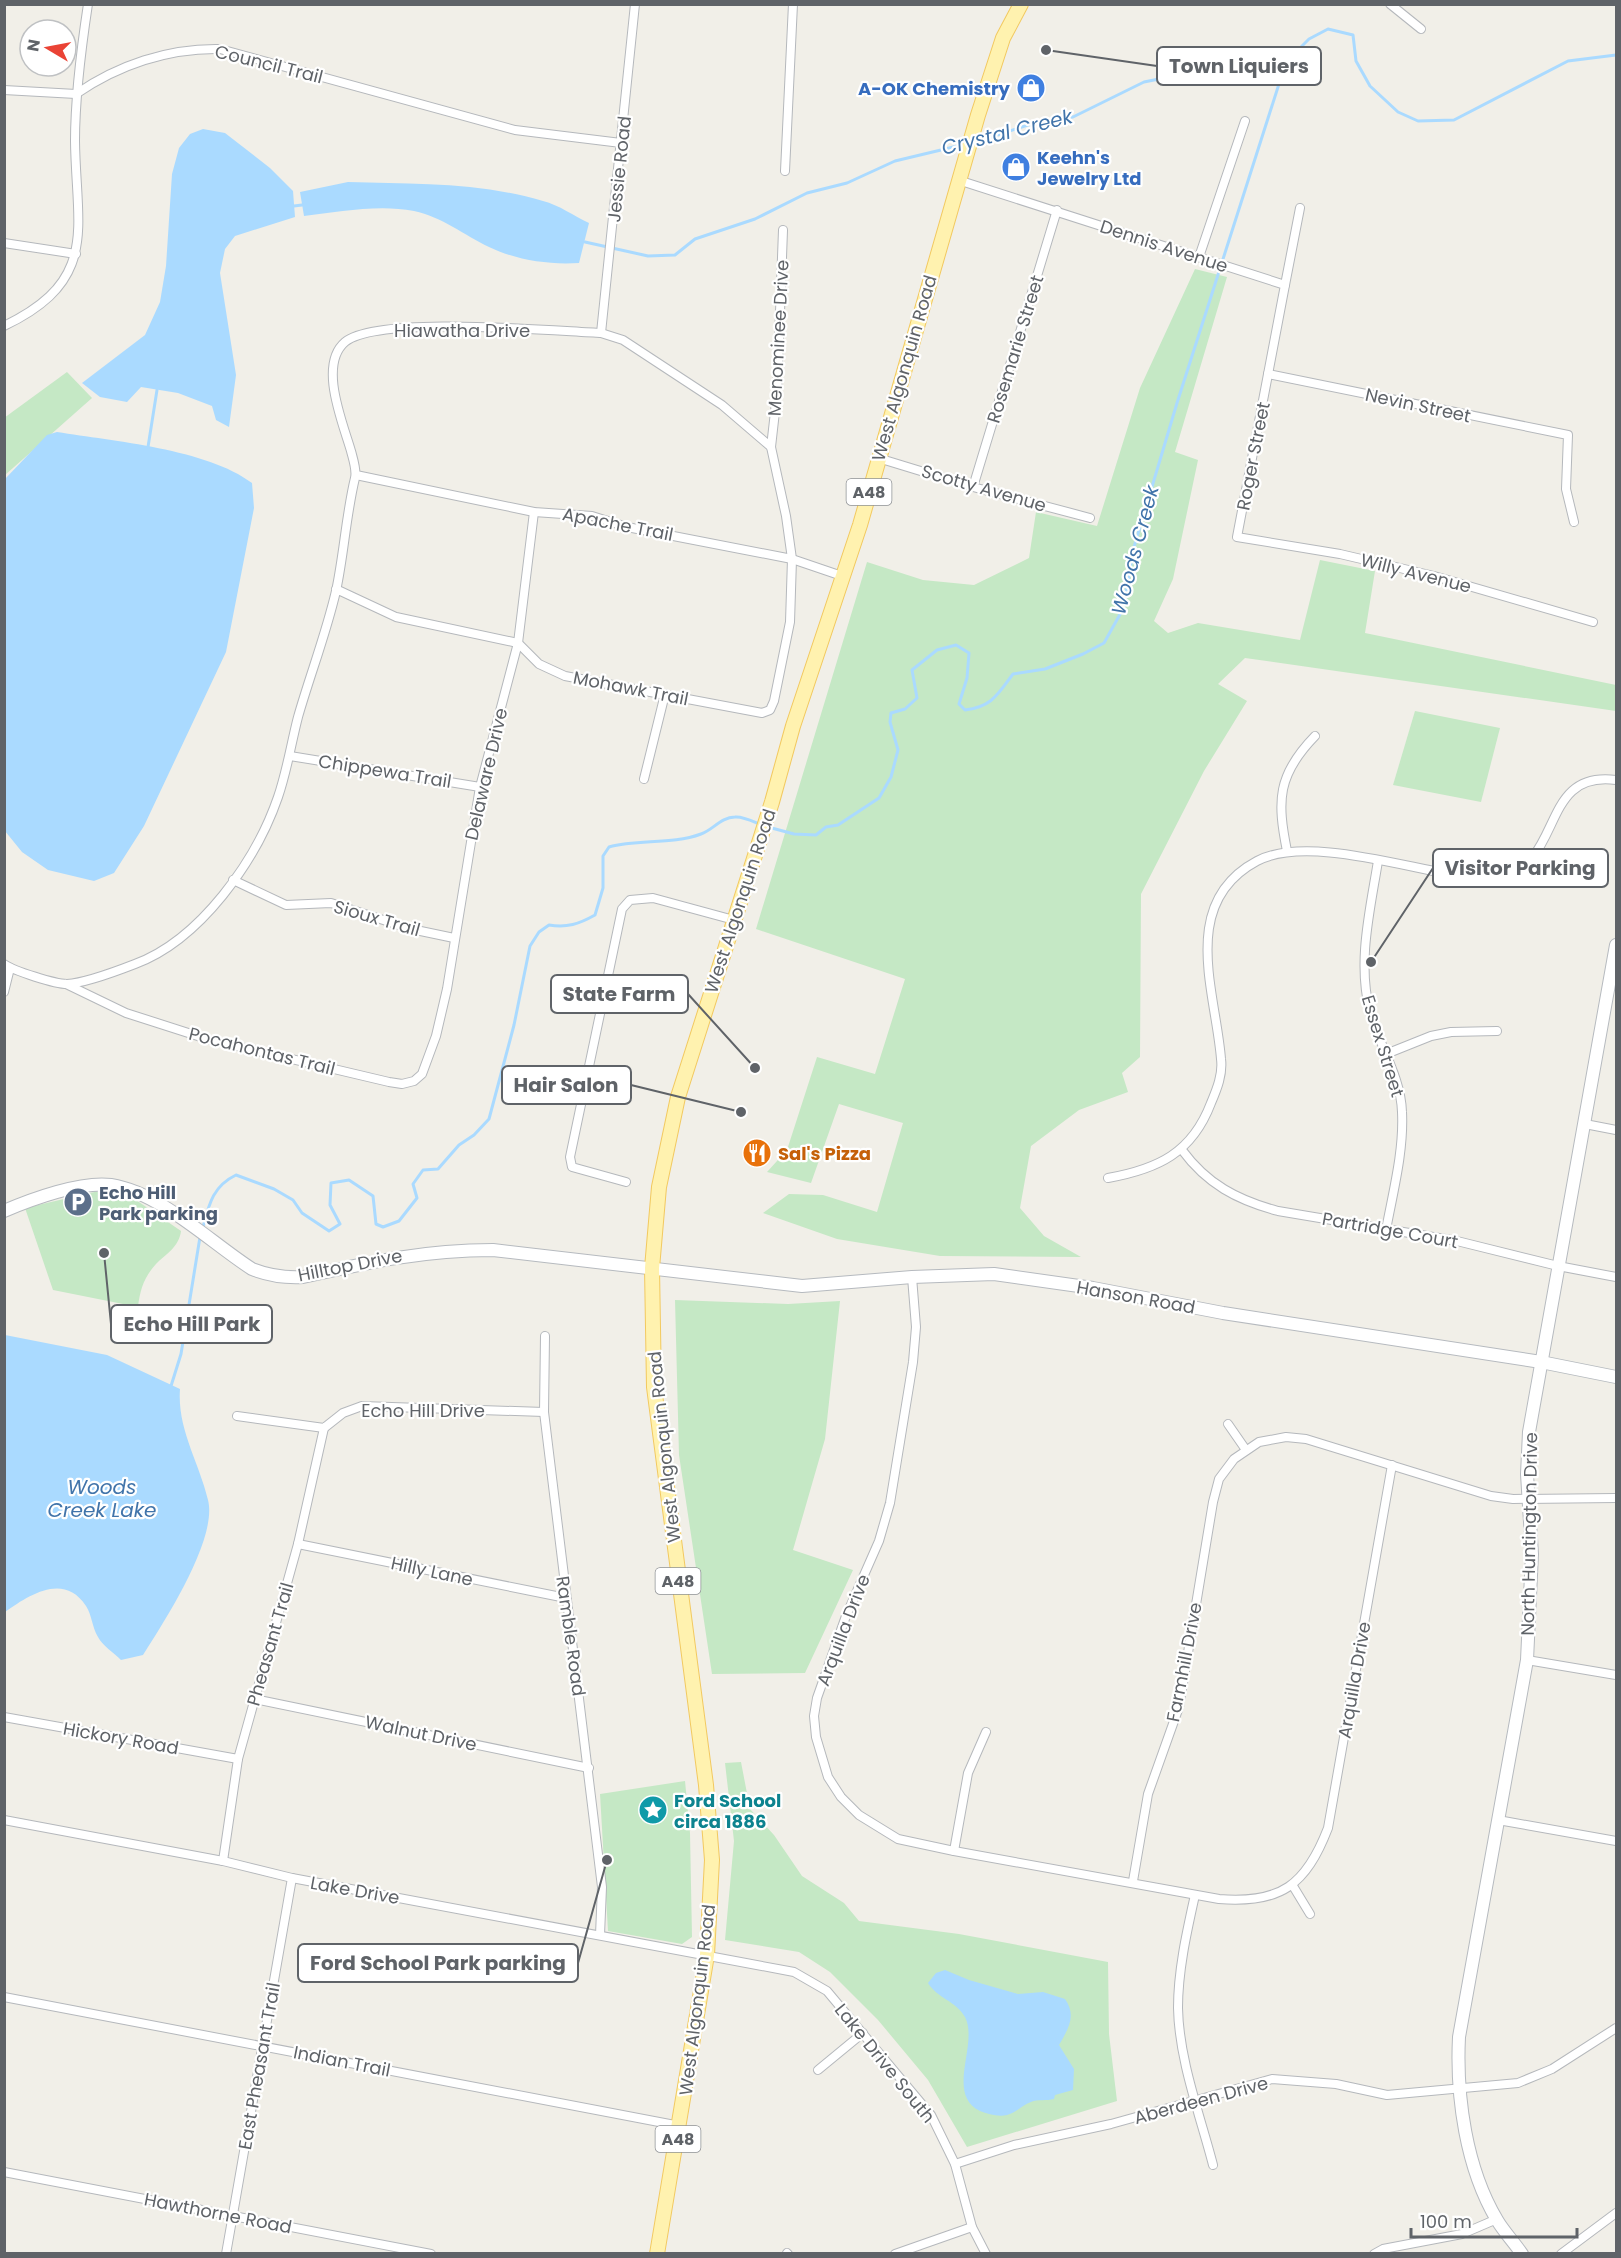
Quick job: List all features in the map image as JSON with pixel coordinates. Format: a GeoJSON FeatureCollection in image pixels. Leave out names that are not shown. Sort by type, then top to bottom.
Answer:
{"type":"FeatureCollection","features":[{"type":"Feature","properties":{"kind":"main road","name":"West Algonquin Road"},"geometry":{"type":"LineString","coordinates":[[657,2253],[707,1955],[712,1860],[706,1785],[654,1387],[651,1268],[659,1187],[678,1097],[842,576],[958,180],[1003,38],[1021,4]]}},
{"type":"Feature","properties":{"kind":"street"},"geometry":{"type":"LineString","coordinates":[[4,326],[41,307],[63,282],[76,254],[80,220],[75,139],[76,94],[88,4]]}},
{"type":"Feature","properties":{"kind":"street","name":"Jessie Road"},"geometry":{"type":"LineString","coordinates":[[601,333],[635,4]]}},
{"type":"Feature","properties":{"kind":"street"},"geometry":{"type":"LineString","coordinates":[[785,171],[793,4]]}},
{"type":"Feature","properties":{"kind":"street"},"geometry":{"type":"LineString","coordinates":[[1389,4],[1421,29]]}},
{"type":"Feature","properties":{"kind":"street","name":"Council Trail"},"geometry":{"type":"LineString","coordinates":[[76,94],[104,75],[152,59],[183,51],[220,49],[515,130],[621,143]]}},
{"type":"Feature","properties":{"kind":"street"},"geometry":{"type":"LineString","coordinates":[[4,90],[76,94]]}},
{"type":"Feature","properties":{"kind":"street"},"geometry":{"type":"LineString","coordinates":[[1204,259],[1245,121]]}},
{"type":"Feature","properties":{"kind":"street","name":"Dennis Avenue"},"geometry":{"type":"LineString","coordinates":[[958,180],[1284,285]]}},
{"type":"Feature","properties":{"kind":"street"},"geometry":{"type":"LineString","coordinates":[[1268,374],[1300,208]]}},
{"type":"Feature","properties":{"kind":"street","name":"Rosemarie Street"},"geometry":{"type":"LineString","coordinates":[[973,487],[1057,210]]}},
{"type":"Feature","properties":{"kind":"street","name":"Menominee Drive"},"geometry":{"type":"LineString","coordinates":[[771,447],[777,394],[783,230]]}},
{"type":"Feature","properties":{"kind":"street"},"geometry":{"type":"LineString","coordinates":[[4,243],[76,254]]}},
{"type":"Feature","properties":{"kind":"street","name":"Hiawatha Drive"},"geometry":{"type":"LineString","coordinates":[[357,474],[333,375],[334,358],[347,340],[382,330],[416,327],[601,333],[622,340],[722,405],[771,447]]}},
{"type":"Feature","properties":{"kind":"street","name":"Nevin Street"},"geometry":{"type":"LineString","coordinates":[[1268,374],[1568,435],[1566,489],[1574,522]]}},
{"type":"Feature","properties":{"kind":"street","name":"Roger Street"},"geometry":{"type":"LineString","coordinates":[[1237,537],[1268,374]]}},
{"type":"Feature","properties":{"kind":"street"},"geometry":{"type":"LineString","coordinates":[[771,447],[785,507],[792,559]]}},
{"type":"Feature","properties":{"kind":"street","name":"Scotty Avenue"},"geometry":{"type":"LineString","coordinates":[[878,458],[973,487],[1090,518]]}},
{"type":"Feature","properties":{"kind":"street"},"geometry":{"type":"LineString","coordinates":[[4,992],[7,966],[66,984],[117,971],[166,949],[198,921],[233,880],[266,828],[290,756],[298,719],[325,635],[336,589],[347,506],[357,474]]}},
{"type":"Feature","properties":{"kind":"street","name":"Apache Trail"},"geometry":{"type":"LineString","coordinates":[[357,474],[534,512],[592,516],[627,527],[792,559],[842,576]]}},
{"type":"Feature","properties":{"kind":"street","name":"Delaware Drive"},"geometry":{"type":"LineString","coordinates":[[436,1036],[447,988],[480,787],[518,642],[534,512]]}},
{"type":"Feature","properties":{"kind":"street","name":"Willy Avenue"},"geometry":{"type":"LineString","coordinates":[[1237,537],[1340,554],[1423,574],[1593,622]]}},
{"type":"Feature","properties":{"kind":"street","name":"Mohawk Trail"},"geometry":{"type":"LineString","coordinates":[[518,642],[531,658],[558,673],[754,713],[770,710],[777,689],[790,622],[792,559]]}},
{"type":"Feature","properties":{"kind":"street"},"geometry":{"type":"LineString","coordinates":[[336,589],[396,617],[518,642]]}},
{"type":"Feature","properties":{"kind":"street"},"geometry":{"type":"LineString","coordinates":[[644,779],[665,694]]}},
{"type":"Feature","properties":{"kind":"street"},"geometry":{"type":"LineString","coordinates":[[1287,851],[1280,806],[1282,790],[1291,765],[1315,736]]}},
{"type":"Feature","properties":{"kind":"street","name":"Chippewa Trail"},"geometry":{"type":"LineString","coordinates":[[290,756],[480,787]]}},
{"type":"Feature","properties":{"kind":"street"},"geometry":{"type":"LineString","coordinates":[[1108,1178],[1154,1167],[1182,1150],[1209,1108],[1221,1073],[1222,1061],[1208,984],[1206,954],[1213,916],[1222,894],[1238,875],[1257,861],[1287,851],[1312,851],[1473,878],[1506,876],[1516,871],[1536,854],[1562,802],[1573,788],[1589,780],[1617,780]]}},
{"type":"Feature","properties":{"kind":"street","name":"Essex Street"},"geometry":{"type":"LineString","coordinates":[[1378,861],[1363,967],[1370,1013],[1386,1054],[1402,1111],[1400,1146],[1386,1230]]}},
{"type":"Feature","properties":{"kind":"street","name":"Sioux Trail"},"geometry":{"type":"LineString","coordinates":[[233,880],[286,905],[332,903],[411,929],[454,938]]}},
{"type":"Feature","properties":{"kind":"street"},"geometry":{"type":"LineString","coordinates":[[626,1182],[572,1167],[570,1157],[622,909],[630,900],[653,898],[734,920]]}},
{"type":"Feature","properties":{"kind":"street","name":"North Huntington Drive"},"geometry":{"type":"LineString","coordinates":[[1522,2253],[1497,2219],[1471,2153],[1460,2089],[1461,2019],[1527,1660],[1532,1554],[1527,1453],[1558,1266],[1612,985],[1617,945]]}},
{"type":"Feature","properties":{"kind":"street","name":"Pocahontas Trail"},"geometry":{"type":"LineString","coordinates":[[66,984],[126,1013],[207,1039],[402,1084],[414,1081],[422,1074],[436,1036]]}},
{"type":"Feature","properties":{"kind":"street"},"geometry":{"type":"LineString","coordinates":[[1386,1054],[1431,1036],[1451,1032],[1497,1031]]}},
{"type":"Feature","properties":{"kind":"street"},"geometry":{"type":"LineString","coordinates":[[1585,1124],[1617,1130]]}},
{"type":"Feature","properties":{"kind":"street","name":"Partridge Court"},"geometry":{"type":"LineString","coordinates":[[1182,1150],[1209,1180],[1251,1204],[1457,1241],[1558,1266],[1617,1277]]}},
{"type":"Feature","properties":{"kind":"street","name":"Hilltop Drive"},"geometry":{"type":"LineString","coordinates":[[4,1211],[24,1202],[99,1184],[135,1192],[176,1215],[252,1269],[268,1275],[287,1277],[303,1276],[416,1253],[453,1250],[493,1250],[651,1268]]}},
{"type":"Feature","properties":{"kind":"street","name":"Hanson Road"},"geometry":{"type":"LineString","coordinates":[[651,1268],[802,1286],[912,1277],[994,1274],[1541,1362],[1617,1377]]}},
{"type":"Feature","properties":{"kind":"street","name":"Arquilla Drive"},"geometry":{"type":"LineString","coordinates":[[912,1277],[916,1328],[913,1362],[890,1503],[879,1541],[821,1683],[814,1716],[820,1756],[828,1777],[841,1797],[853,1809],[898,1839],[954,1851],[1133,1881],[1195,1895],[1249,1900],[1282,1892],[1293,1886],[1311,1865],[1328,1828],[1392,1465]]}},
{"type":"Feature","properties":{"kind":"street","name":"Ramble Road"},"geometry":{"type":"LineString","coordinates":[[545,1336],[544,1412],[602,1887],[600,1935]]}},
{"type":"Feature","properties":{"kind":"street","name":"Echo Hill Drive"},"geometry":{"type":"LineString","coordinates":[[324,1428],[343,1413],[362,1406],[544,1412]]}},
{"type":"Feature","properties":{"kind":"street"},"geometry":{"type":"LineString","coordinates":[[237,1416],[324,1428]]}},
{"type":"Feature","properties":{"kind":"street"},"geometry":{"type":"LineString","coordinates":[[1228,1424],[1246,1450]]}},
{"type":"Feature","properties":{"kind":"street","name":"Pheasant Trail"},"geometry":{"type":"LineString","coordinates":[[223,1861],[238,1759],[298,1544],[324,1428]]}},
{"type":"Feature","properties":{"kind":"street","name":"Farmhill Drive"},"geometry":{"type":"LineString","coordinates":[[1133,1881],[1148,1794],[1179,1707],[1215,1491],[1226,1468],[1246,1450],[1270,1439],[1296,1437],[1470,1490],[1513,1499],[1617,1498]]}},
{"type":"Feature","properties":{"kind":"street","name":"Hilly Lane"},"geometry":{"type":"LineString","coordinates":[[298,1544],[566,1599]]}},
{"type":"Feature","properties":{"kind":"street"},"geometry":{"type":"LineString","coordinates":[[1527,1660],[1617,1675]]}},
{"type":"Feature","properties":{"kind":"street","name":"Walnut Drive"},"geometry":{"type":"LineString","coordinates":[[254,1699],[589,1768]]}},
{"type":"Feature","properties":{"kind":"street","name":"Hickory Road"},"geometry":{"type":"LineString","coordinates":[[4,1717],[238,1759]]}},
{"type":"Feature","properties":{"kind":"street"},"geometry":{"type":"LineString","coordinates":[[954,1851],[968,1773],[987,1732]]}},
{"type":"Feature","properties":{"kind":"street","name":"Lake Drive"},"geometry":{"type":"LineString","coordinates":[[4,1820],[223,1861],[292,1878],[707,1955]]}},
{"type":"Feature","properties":{"kind":"street"},"geometry":{"type":"LineString","coordinates":[[1498,1820],[1617,1841]]}},
{"type":"Feature","properties":{"kind":"street","name":"East Pheasant Trail"},"geometry":{"type":"LineString","coordinates":[[226,2253],[292,1878]]}},
{"type":"Feature","properties":{"kind":"street"},"geometry":{"type":"LineString","coordinates":[[1293,1886],[1310,1914]]}},
{"type":"Feature","properties":{"kind":"street"},"geometry":{"type":"LineString","coordinates":[[1195,1895],[1181,1975],[1178,2009],[1185,2055],[1213,2164]]}},
{"type":"Feature","properties":{"kind":"street","name":"Lake Drive South"},"geometry":{"type":"LineString","coordinates":[[707,1955],[794,1972],[827,1991],[931,2115],[955,2164],[972,2228],[986,2253]]}},
{"type":"Feature","properties":{"kind":"street","name":"Indian Trail"},"geometry":{"type":"LineString","coordinates":[[4,1997],[680,2126]]}},
{"type":"Feature","properties":{"kind":"street","name":"Aberdeen Drive"},"geometry":{"type":"LineString","coordinates":[[955,2164],[1014,2145],[1111,2124],[1272,2079],[1336,2085],[1388,2095],[1498,2086],[1535,2077],[1617,2028]]}},
{"type":"Feature","properties":{"kind":"street"},"geometry":{"type":"LineString","coordinates":[[818,2070],[863,2033]]}},
{"type":"Feature","properties":{"kind":"street","name":"Hawthorne Road"},"geometry":{"type":"LineString","coordinates":[[4,2172],[431,2253]]}},
{"type":"Feature","properties":{"kind":"street"},"geometry":{"type":"LineString","coordinates":[[1561,2253],[1617,2213]]}},
{"type":"Feature","properties":{"kind":"street"},"geometry":{"type":"LineString","coordinates":[[1374,2253],[1383,2249],[1462,2234],[1497,2219]]}},
{"type":"Feature","properties":{"kind":"street"},"geometry":{"type":"LineString","coordinates":[[895,2253],[972,2228]]}},
{"type":"Feature","properties":{"kind":"green space"},"geometry":{"type":"Polygon","coordinates":[[[1195,269],[1227,277],[1175,452],[1198,460],[1173,579],[1154,621],[1168,633],[1198,623],[1300,640],[1320,560],[1375,571],[1365,633],[1616,685],[1616,711],[1245,658],[1218,684],[1247,701],[1204,771],[1141,894],[1140,1057],[1122,1073],[1128,1092],[1079,1110],[1031,1146],[1020,1208],[1044,1236],[1081,1257],[940,1256],[837,1239],[763,1213],[789,1194],[823,1195],[877,1212],[903,1123],[839,1104],[811,1183],[767,1172],[787,1150],[817,1057],[875,1074],[905,979],[756,929],[867,562],[923,580],[974,585],[1029,558],[1036,512],[1097,526],[1140,388],[1195,269]]]}},
{"type":"Feature","properties":{"kind":"green space"},"geometry":{"type":"Polygon","coordinates":[[[67,372],[92,398],[5,475],[4,418],[67,372]]]}},
{"type":"Feature","properties":{"kind":"green space"},"geometry":{"type":"Polygon","coordinates":[[[1415,711],[1500,728],[1481,802],[1393,785],[1415,711]]]}},
{"type":"Feature","properties":{"kind":"green space"},"geometry":{"type":"Polygon","coordinates":[[[103,1190],[136,1200],[181,1231],[175,1246],[156,1264],[146,1279],[141,1289],[138,1307],[53,1290],[25,1208],[103,1190]]]}},
{"type":"Feature","properties":{"kind":"green space"},"geometry":{"type":"Polygon","coordinates":[[[675,1300],[788,1304],[840,1301],[825,1439],[793,1550],[853,1570],[805,1673],[712,1674],[679,1455],[675,1300]]]}},
{"type":"Feature","properties":{"kind":"green space"},"geometry":{"type":"Polygon","coordinates":[[[741,1762],[750,1809],[774,1835],[802,1876],[844,1903],[859,1921],[959,1934],[1108,1962],[1109,2034],[1117,2101],[967,2147],[928,2080],[878,2020],[830,1972],[799,1952],[725,1940],[734,1841],[725,1763],[741,1762]]]}},
{"type":"Feature","properties":{"kind":"green space"},"geometry":{"type":"Polygon","coordinates":[[[685,1781],[690,1833],[692,1937],[682,1944],[608,1931],[600,1794],[685,1781]]]}},
{"type":"Feature","properties":{"kind":"water"},"geometry":{"type":"Polygon","coordinates":[[[203,129],[225,133],[270,168],[293,191],[295,217],[235,236],[225,249],[220,273],[236,375],[229,427],[216,420],[212,406],[178,393],[141,387],[127,402],[100,397],[82,383],[145,335],[160,302],[166,266],[172,174],[179,148],[190,134],[203,129]]]}},
{"type":"Feature","properties":{"kind":"water"},"geometry":{"type":"Polygon","coordinates":[[[348,182],[471,187],[495,190],[549,203],[589,223],[579,263],[544,262],[510,255],[489,247],[434,217],[414,211],[373,208],[304,216],[300,192],[348,182]]]}},
{"type":"Feature","properties":{"kind":"water"},"geometry":{"type":"Polygon","coordinates":[[[57,432],[185,454],[233,471],[252,483],[254,508],[226,652],[144,826],[114,873],[94,881],[48,870],[22,852],[5,831],[5,479],[47,435],[57,432]]]}},
{"type":"Feature","properties":{"kind":"water","name":"Woods Creek Lake"},"geometry":{"type":"Polygon","coordinates":[[[5,1335],[107,1355],[180,1389],[185,1432],[208,1500],[209,1517],[205,1536],[187,1580],[143,1655],[121,1660],[100,1640],[86,1606],[77,1596],[67,1590],[57,1588],[46,1590],[25,1599],[5,1612],[5,1335]]]}},
{"type":"Feature","properties":{"kind":"water"},"geometry":{"type":"Polygon","coordinates":[[[945,1970],[969,1980],[1018,1994],[1043,1992],[1065,1999],[1069,2005],[1071,2017],[1059,2045],[1074,2069],[1073,2090],[1055,2095],[1054,2099],[1033,2101],[1004,2116],[980,2111],[970,2103],[965,2093],[964,2081],[968,2041],[965,2017],[957,2007],[936,1992],[928,1983],[936,1973],[945,1970]]]}},
{"type":"Feature","properties":{"kind":"waterway","name":"Crystal Creek"},"geometry":{"type":"LineString","coordinates":[[976,142],[1040,121],[1073,117],[1144,82],[1239,63],[1286,62],[1309,39],[1328,29],[1353,35],[1356,61],[1370,86],[1398,112],[1418,121],[1454,120],[1568,61],[1616,55]]}},
{"type":"Feature","properties":{"kind":"waterway","name":"Woods Creek"},"geometry":{"type":"LineString","coordinates":[[768,827],[794,834],[816,835],[826,827],[838,825],[879,798],[891,777],[898,750],[890,722],[891,713],[905,709],[917,698],[912,670],[937,650],[956,645],[969,653],[967,678],[959,704],[965,710],[988,703],[1013,674],[1045,669],[1104,643],[1123,609],[1134,547],[1177,403],[1286,62]]}},
{"type":"Feature","properties":{"kind":"waterway","name":"Crystal Creek"},"geometry":{"type":"LineString","coordinates":[[585,242],[648,256],[675,255],[695,239],[755,219],[807,193],[847,183],[895,161],[966,144]]}},
{"type":"Feature","properties":{"kind":"waterway"},"geometry":{"type":"LineString","coordinates":[[294,206],[302,205]]}},
{"type":"Feature","properties":{"kind":"waterway"},"geometry":{"type":"LineString","coordinates":[[148,447],[157,390]]}},
{"type":"Feature","properties":{"kind":"waterway","name":"Woods Creek"},"geometry":{"type":"LineString","coordinates":[[203,1227],[213,1196],[228,1179],[236,1175],[274,1189],[293,1200],[302,1213],[329,1231],[340,1224],[330,1205],[331,1183],[349,1180],[373,1196],[376,1224],[383,1227],[399,1221],[417,1198],[413,1184],[423,1170],[438,1169],[459,1145],[474,1135],[489,1119],[514,1025],[530,946],[539,932],[549,925],[573,924],[595,915],[603,888],[603,856],[609,847],[690,837],[705,832],[730,818],[741,817],[762,825]]}},
{"type":"Feature","properties":{"kind":"waterway","name":"Woods Creek"},"geometry":{"type":"LineString","coordinates":[[171,1386],[181,1354],[200,1237]]}},
{"type":"Feature","properties":{"kind":"place","name":"Town Liquiers"},"geometry":{"type":"Point","coordinates":[1046,50]}},
{"type":"Feature","properties":{"kind":"place","name":"A-OK Chemistry"},"geometry":{"type":"Point","coordinates":[1031,88]}},
{"type":"Feature","properties":{"kind":"place","name":"Keehn's Jewelry Ltd"},"geometry":{"type":"Point","coordinates":[1016,167]}},
{"type":"Feature","properties":{"kind":"place","name":"Visitor Parking"},"geometry":{"type":"Point","coordinates":[1371,962]}},
{"type":"Feature","properties":{"kind":"place","name":"State Farm"},"geometry":{"type":"Point","coordinates":[755,1068]}},
{"type":"Feature","properties":{"kind":"place","name":"Hair Salon"},"geometry":{"type":"Point","coordinates":[741,1112]}},
{"type":"Feature","properties":{"kind":"place","name":"Sal's Pizza"},"geometry":{"type":"Point","coordinates":[757,1153]}},
{"type":"Feature","properties":{"kind":"place","name":"Echo Hill Park parking"},"geometry":{"type":"Point","coordinates":[78,1202]}},
{"type":"Feature","properties":{"kind":"place","name":"Echo Hill Park"},"geometry":{"type":"Point","coordinates":[104,1253]}},
{"type":"Feature","properties":{"kind":"place","name":"Ford School circa 1886"},"geometry":{"type":"Point","coordinates":[653,1810]}},
{"type":"Feature","properties":{"kind":"place","name":"Ford School Park parking"},"geometry":{"type":"Point","coordinates":[607,1860]}}]}
